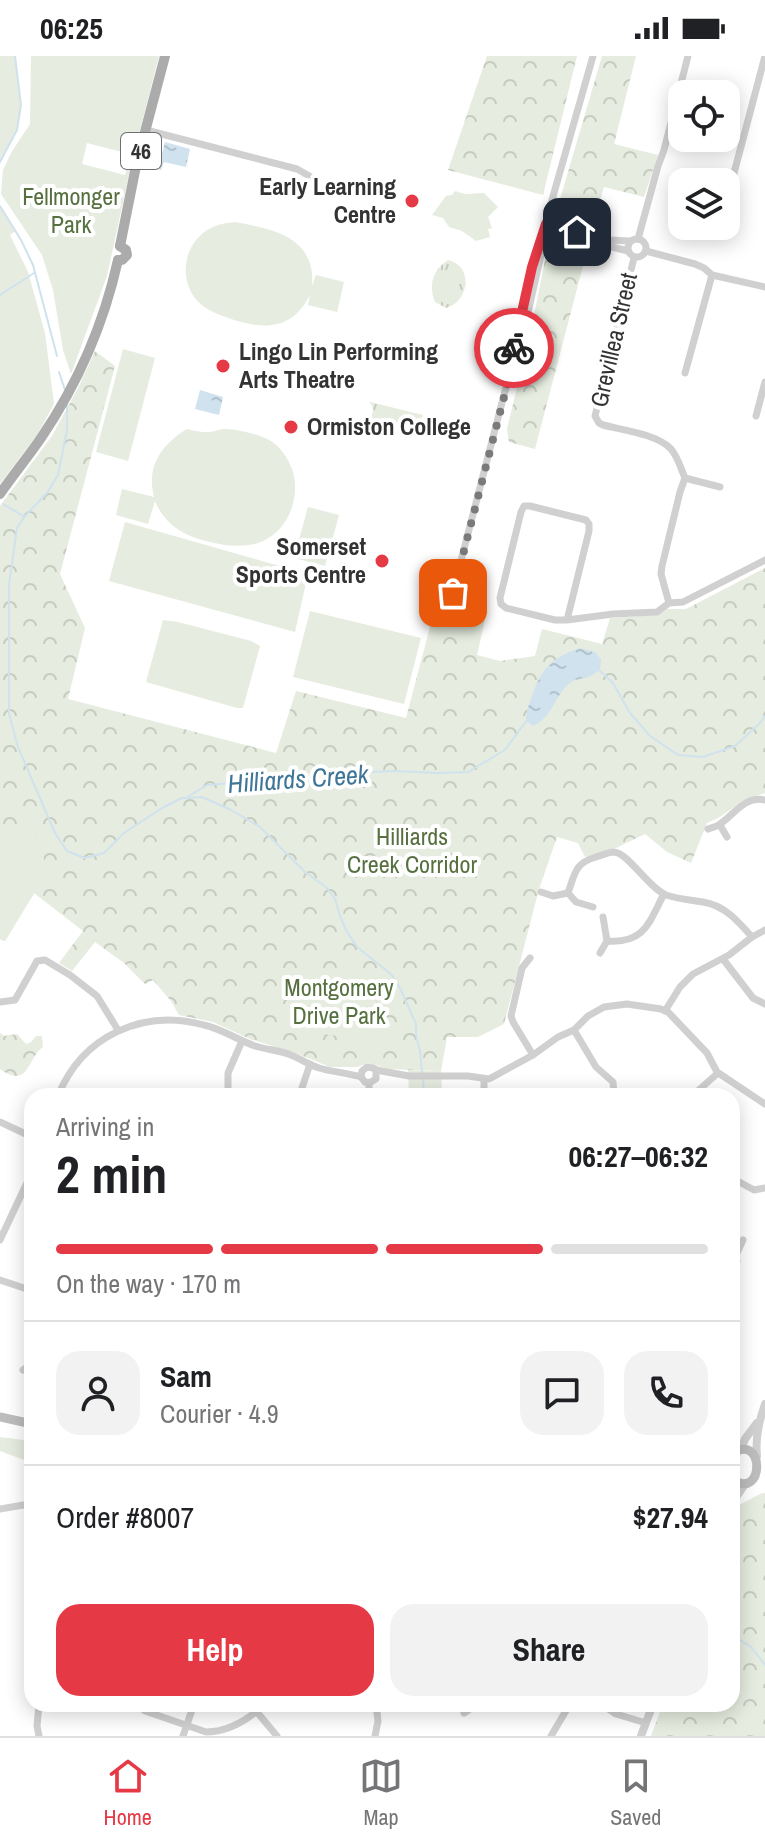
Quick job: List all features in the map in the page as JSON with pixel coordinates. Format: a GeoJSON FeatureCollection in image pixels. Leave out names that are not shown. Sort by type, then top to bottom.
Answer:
{"type":"FeatureCollection","features":[{"type":"Feature","properties":{"kind":"main road","name":"46"},"geometry":{"type":"LineString","coordinates":[[0,494],[53,419],[75,380],[103,312],[118,260],[127,255],[120,246],[165,56]]}},
{"type":"Feature","properties":{"kind":"main road"},"geometry":{"type":"LineString","coordinates":[[0,1417],[24,1422]]}},
{"type":"Feature","properties":{"kind":"main road"},"geometry":{"type":"LineString","coordinates":[[0,1423],[24,1424]]}},
{"type":"Feature","properties":{"kind":"main road"},"geometry":{"type":"LineString","coordinates":[[740,1452],[752,1452],[761,1460],[755,1481]]}},
{"type":"Feature","properties":{"kind":"street"},"geometry":{"type":"LineString","coordinates":[[451,599],[509,378],[520,348],[546,227],[593,56]]}},
{"type":"Feature","properties":{"kind":"street"},"geometry":{"type":"LineString","coordinates":[[631,254],[664,150],[688,56]]}},
{"type":"Feature","properties":{"kind":"street"},"geometry":{"type":"LineString","coordinates":[[735,168],[765,56]]}},
{"type":"Feature","properties":{"kind":"street"},"geometry":{"type":"LineString","coordinates":[[146,130],[297,169],[311,177]]}},
{"type":"Feature","properties":{"kind":"street"},"geometry":{"type":"LineString","coordinates":[[546,227],[608,240],[644,242],[646,251]]}},
{"type":"Feature","properties":{"kind":"street"},"geometry":{"type":"LineString","coordinates":[[546,227],[641,257],[646,251]]}},
{"type":"Feature","properties":{"kind":"street"},"geometry":{"type":"LineString","coordinates":[[646,251],[695,264],[712,275],[765,287]]}},
{"type":"Feature","properties":{"kind":"street","name":"Grevillea Street"},"geometry":{"type":"LineString","coordinates":[[631,254],[595,416],[603,425],[653,438],[668,446],[677,457],[685,478]]}},
{"type":"Feature","properties":{"kind":"street"},"geometry":{"type":"LineString","coordinates":[[685,373],[712,275]]}},
{"type":"Feature","properties":{"kind":"street"},"geometry":{"type":"LineString","coordinates":[[756,416],[765,382]]}},
{"type":"Feature","properties":{"kind":"street"},"geometry":{"type":"LineString","coordinates":[[669,603],[661,574],[662,566],[685,478],[720,487]]}},
{"type":"Feature","properties":{"kind":"street"},"geometry":{"type":"LineString","coordinates":[[567,620],[589,524],[586,520],[524,506],[501,604],[506,608],[555,620],[567,620],[602,615],[657,612],[669,603],[683,602],[765,560]]}},
{"type":"Feature","properties":{"kind":"street"},"geometry":{"type":"LineString","coordinates":[[708,829],[720,825],[731,813],[751,801],[759,798],[765,800]]}},
{"type":"Feature","properties":{"kind":"street"},"geometry":{"type":"LineString","coordinates":[[720,825],[727,837]]}},
{"type":"Feature","properties":{"kind":"street"},"geometry":{"type":"LineString","coordinates":[[568,893],[580,863],[615,852],[624,856],[664,894],[716,905],[752,937]]}},
{"type":"Feature","properties":{"kind":"street"},"geometry":{"type":"LineString","coordinates":[[541,892],[553,896],[568,893]]}},
{"type":"Feature","properties":{"kind":"street"},"geometry":{"type":"LineString","coordinates":[[568,893],[576,902],[593,907]]}},
{"type":"Feature","properties":{"kind":"street"},"geometry":{"type":"LineString","coordinates":[[607,941],[628,940],[644,931],[664,894]]}},
{"type":"Feature","properties":{"kind":"street"},"geometry":{"type":"LineString","coordinates":[[600,953],[607,941],[603,917]]}},
{"type":"Feature","properties":{"kind":"street"},"geometry":{"type":"LineString","coordinates":[[665,1011],[686,979],[723,959],[765,930]]}},
{"type":"Feature","properties":{"kind":"street"},"geometry":{"type":"LineString","coordinates":[[530,958],[522,968],[511,1016],[533,1055]]}},
{"type":"Feature","properties":{"kind":"street"},"geometry":{"type":"LineString","coordinates":[[723,959],[753,998],[765,1004]]}},
{"type":"Feature","properties":{"kind":"street"},"geometry":{"type":"LineString","coordinates":[[15,1000],[37,961],[45,960],[97,996],[118,1030]]}},
{"type":"Feature","properties":{"kind":"street"},"geometry":{"type":"LineString","coordinates":[[0,1002],[15,1000]]}},
{"type":"Feature","properties":{"kind":"street"},"geometry":{"type":"LineString","coordinates":[[15,1000],[23,1010]]}},
{"type":"Feature","properties":{"kind":"street"},"geometry":{"type":"LineString","coordinates":[[62,1088],[82,1058],[118,1030],[156,1020],[184,1021],[223,1031],[242,1041],[338,1071],[369,1076],[468,1076],[484,1079],[500,1074],[533,1055],[574,1030],[596,1011],[611,1005],[627,1004],[665,1011],[707,1053],[718,1073],[765,1104]]}},
{"type":"Feature","properties":{"kind":"street"},"geometry":{"type":"LineString","coordinates":[[574,1030],[600,1073],[613,1082]]}},
{"type":"Feature","properties":{"kind":"street"},"geometry":{"type":"LineString","coordinates":[[228,1088],[228,1073],[242,1041]]}},
{"type":"Feature","properties":{"kind":"street"},"geometry":{"type":"LineString","coordinates":[[303,1088],[310,1064]]}},
{"type":"Feature","properties":{"kind":"street"},"geometry":{"type":"LineString","coordinates":[[701,1088],[718,1073]]}},
{"type":"Feature","properties":{"kind":"street"},"geometry":{"type":"LineString","coordinates":[[369,1076],[369,1088]]}},
{"type":"Feature","properties":{"kind":"street"},"geometry":{"type":"LineString","coordinates":[[613,1082],[625,1078]]}},
{"type":"Feature","properties":{"kind":"street"},"geometry":{"type":"LineString","coordinates":[[484,1079],[484,1088]]}},
{"type":"Feature","properties":{"kind":"street"},"geometry":{"type":"LineString","coordinates":[[613,1082],[613,1088]]}},
{"type":"Feature","properties":{"kind":"street"},"geometry":{"type":"LineString","coordinates":[[0,1122],[24,1133]]}},
{"type":"Feature","properties":{"kind":"street"},"geometry":{"type":"LineString","coordinates":[[740,1184],[752,1194],[765,1188]]}},
{"type":"Feature","properties":{"kind":"street"},"geometry":{"type":"LineString","coordinates":[[0,1240],[24,1189]]}},
{"type":"Feature","properties":{"kind":"street"},"geometry":{"type":"LineString","coordinates":[[740,1245],[743,1240]]}},
{"type":"Feature","properties":{"kind":"street"},"geometry":{"type":"LineString","coordinates":[[0,1280],[24,1288]]}},
{"type":"Feature","properties":{"kind":"street"},"geometry":{"type":"LineString","coordinates":[[761,1460],[755,1443],[765,1404]]}},
{"type":"Feature","properties":{"kind":"street"},"geometry":{"type":"LineString","coordinates":[[740,1445],[759,1422]]}},
{"type":"Feature","properties":{"kind":"street"},"geometry":{"type":"LineString","coordinates":[[740,1495],[755,1481]]}},
{"type":"Feature","properties":{"kind":"street"},"geometry":{"type":"LineString","coordinates":[[0,1509],[24,1505]]}},
{"type":"Feature","properties":{"kind":"street"},"geometry":{"type":"LineString","coordinates":[[38,1712],[39,1736]]}},
{"type":"Feature","properties":{"kind":"street"},"geometry":{"type":"LineString","coordinates":[[148,1712],[206,1732],[215,1732],[243,1721],[255,1712]]}},
{"type":"Feature","properties":{"kind":"street"},"geometry":{"type":"LineString","coordinates":[[183,1736],[191,1712]]}},
{"type":"Feature","properties":{"kind":"street"},"geometry":{"type":"LineString","coordinates":[[257,1712],[277,1736]]}},
{"type":"Feature","properties":{"kind":"street"},"geometry":{"type":"LineString","coordinates":[[375,1736],[377,1712]]}},
{"type":"Feature","properties":{"kind":"street"},"geometry":{"type":"LineString","coordinates":[[551,1736],[565,1712]]}},
{"type":"Feature","properties":{"kind":"street"},"geometry":{"type":"LineString","coordinates":[[613,1712],[646,1723]]}},
{"type":"Feature","properties":{"kind":"street"},"geometry":{"type":"LineString","coordinates":[[641,1736],[650,1712]]}},
{"type":"Feature","properties":{"kind":"green space"},"geometry":{"type":"Polygon","coordinates":[[[0,56],[15,56],[21,105],[17,130],[0,162],[0,56]]]}},
{"type":"Feature","properties":{"kind":"green space","name":"Fellmonger Park"},"geometry":{"type":"Polygon","coordinates":[[[31,56],[159,56],[107,276],[71,374],[63,350],[53,290],[42,255],[1,194],[3,170],[30,124],[31,56]],[[87,143],[82,164],[125,175],[130,154],[87,143]]]}},
{"type":"Feature","properties":{"kind":"green space"},"geometry":{"type":"Polygon","coordinates":[[[487,56],[577,56],[543,195],[448,170],[487,56]]]}},
{"type":"Feature","properties":{"kind":"green space"},"geometry":{"type":"Polygon","coordinates":[[[602,56],[636,56],[614,144],[658,155],[644,197],[604,187],[591,231],[570,224],[558,206],[602,56]]]}},
{"type":"Feature","properties":{"kind":"green space"},"geometry":{"type":"Polygon","coordinates":[[[455,191],[484,193],[498,207],[488,217],[492,228],[488,229],[490,237],[476,241],[462,231],[449,227],[443,218],[432,215],[446,196],[455,191]]]}},
{"type":"Feature","properties":{"kind":"green space"},"geometry":{"type":"Polygon","coordinates":[[[0,206],[15,231],[10,235],[28,272],[45,333],[54,404],[37,435],[0,484],[0,206]]]}},
{"type":"Feature","properties":{"kind":"green space"},"geometry":{"type":"Polygon","coordinates":[[[235,222],[277,232],[299,246],[307,256],[312,286],[316,275],[344,282],[337,312],[308,305],[310,295],[303,307],[286,321],[255,325],[231,319],[202,305],[194,297],[186,278],[190,249],[202,233],[235,222]]]}},
{"type":"Feature","properties":{"kind":"green space"},"geometry":{"type":"Polygon","coordinates":[[[560,239],[588,247],[535,449],[509,442],[507,429],[547,250],[560,239]]]}},
{"type":"Feature","properties":{"kind":"green space"},"geometry":{"type":"Polygon","coordinates":[[[448,260],[462,269],[465,284],[460,299],[446,308],[435,302],[432,284],[439,268],[448,260]]]}},
{"type":"Feature","properties":{"kind":"green space"},"geometry":{"type":"Polygon","coordinates":[[[123,349],[155,358],[128,461],[96,452],[123,349]]]}},
{"type":"Feature","properties":{"kind":"green space","name":"Hilliards Creek Corridor"},"geometry":{"type":"Polygon","coordinates":[[[95,351],[115,366],[60,574],[85,628],[68,699],[276,753],[296,691],[406,718],[436,604],[438,610],[445,609],[485,620],[477,655],[500,661],[535,656],[542,629],[602,644],[610,618],[657,615],[667,609],[686,609],[765,568],[765,793],[745,800],[707,823],[691,863],[667,852],[645,834],[616,848],[585,857],[578,843],[557,837],[539,889],[504,1024],[478,1037],[447,1037],[441,1071],[388,1069],[368,1063],[357,1067],[330,1067],[250,1039],[213,1022],[179,1015],[153,980],[145,984],[124,963],[95,942],[72,971],[59,963],[83,931],[34,893],[5,941],[0,939],[0,506],[52,436],[95,351]]]}},
{"type":"Feature","properties":{"kind":"green space"},"geometry":{"type":"Polygon","coordinates":[[[370,402],[423,415],[417,437],[365,424],[372,414],[370,402]]]}},
{"type":"Feature","properties":{"kind":"green space"},"geometry":{"type":"Polygon","coordinates":[[[187,429],[248,432],[271,441],[283,452],[294,476],[295,488],[291,510],[279,530],[249,545],[222,545],[183,532],[169,522],[155,501],[148,524],[116,515],[122,489],[154,497],[152,475],[158,457],[170,442],[187,429]]]}},
{"type":"Feature","properties":{"kind":"green space"},"geometry":{"type":"Polygon","coordinates":[[[308,507],[339,515],[325,566],[294,558],[308,507]]]}},
{"type":"Feature","properties":{"kind":"green space"},"geometry":{"type":"Polygon","coordinates":[[[125,522],[308,574],[295,632],[109,581],[125,522]]]}},
{"type":"Feature","properties":{"kind":"green space"},"geometry":{"type":"Polygon","coordinates":[[[310,611],[421,638],[404,704],[293,677],[310,611]]]}},
{"type":"Feature","properties":{"kind":"green space"},"geometry":{"type":"Polygon","coordinates":[[[163,620],[251,641],[260,646],[243,708],[146,682],[163,620]]]}},
{"type":"Feature","properties":{"kind":"green space"},"geometry":{"type":"Polygon","coordinates":[[[17,831],[33,835],[42,845],[45,866],[41,882],[5,941],[0,939],[0,846],[7,834],[17,831]]]}},
{"type":"Feature","properties":{"kind":"green space","name":"Montgomery Drive Park"},"geometry":{"type":"Polygon","coordinates":[[[348,967],[369,980],[383,1023],[383,1047],[367,1050],[359,1038],[328,1035],[301,1022],[290,993],[306,970],[348,967]]]}},
{"type":"Feature","properties":{"kind":"green space"},"geometry":{"type":"Polygon","coordinates":[[[0,1033],[4,1036],[17,1034],[26,1044],[36,1036],[42,1036],[43,1047],[22,1074],[10,1075],[0,1069],[0,1033]]]}},
{"type":"Feature","properties":{"kind":"green space"},"geometry":{"type":"Polygon","coordinates":[[[408,1070],[441,1071],[442,1088],[409,1088],[408,1070]]]}},
{"type":"Feature","properties":{"kind":"green space"},"geometry":{"type":"Polygon","coordinates":[[[0,1437],[24,1440],[24,1460],[0,1451],[0,1437]]]}},
{"type":"Feature","properties":{"kind":"green space"},"geometry":{"type":"Polygon","coordinates":[[[765,1493],[765,1736],[651,1736],[660,1712],[740,1712],[740,1504],[765,1493]]]}},
{"type":"Feature","properties":{"kind":"water"},"geometry":{"type":"Polygon","coordinates":[[[165,142],[190,149],[186,167],[164,162],[161,170],[158,169],[165,142]]]}},
{"type":"Feature","properties":{"kind":"water"},"geometry":{"type":"Polygon","coordinates":[[[200,390],[223,397],[219,415],[195,409],[200,390]]]}},
{"type":"Feature","properties":{"kind":"water"},"geometry":{"type":"Polygon","coordinates":[[[580,648],[595,652],[601,659],[600,670],[570,683],[545,717],[533,726],[526,721],[527,714],[540,678],[555,660],[580,648]]]}},
{"type":"Feature","properties":{"kind":"waterway","name":"Hilliards Creek"},"geometry":{"type":"LineString","coordinates":[[0,162],[17,130],[21,105],[15,56]]}},
{"type":"Feature","properties":{"kind":"waterway","name":"Hilliards Creek"},"geometry":{"type":"LineString","coordinates":[[0,206],[33,265],[57,356]]}},
{"type":"Feature","properties":{"kind":"waterway"},"geometry":{"type":"LineString","coordinates":[[0,295],[34,273]]}},
{"type":"Feature","properties":{"kind":"waterway","name":"Hilliards Creek"},"geometry":{"type":"LineString","coordinates":[[59,372],[65,390]]}},
{"type":"Feature","properties":{"kind":"waterway","name":"Hilliards Creek"},"geometry":{"type":"LineString","coordinates":[[67,404],[67,430],[58,475],[17,528],[9,585],[9,714],[18,747],[55,833],[67,851],[85,858],[104,853],[124,833],[162,808],[207,785],[345,773],[468,772],[505,750],[527,720]]}},
{"type":"Feature","properties":{"kind":"waterway"},"geometry":{"type":"LineString","coordinates":[[3,504],[23,516]]}},
{"type":"Feature","properties":{"kind":"waterway","name":"Hilliards Creek"},"geometry":{"type":"LineString","coordinates":[[599,670],[613,683],[630,713],[650,736],[678,755],[703,757],[735,746],[765,716]]}},
{"type":"Feature","properties":{"kind":"waterway"},"geometry":{"type":"LineString","coordinates":[[187,798],[202,797],[260,827],[305,872],[326,887],[335,899],[346,930],[357,947],[392,975],[401,990],[416,1024],[422,1072]]}},
{"type":"Feature","properties":{"kind":"waterway"},"geometry":{"type":"LineString","coordinates":[[423,1078],[424,1088]]}},
{"type":"Feature","properties":{"kind":"waterway"},"geometry":{"type":"LineString","coordinates":[[740,1640],[751,1647],[765,1665]]}},
{"type":"Feature","properties":{"kind":"way so far"},"geometry":{"type":"LineString","coordinates":[[453,593],[514,348]]}},
{"type":"Feature","properties":{"kind":"place","name":"Early Learning Centre"},"geometry":{"type":"Point","coordinates":[412,201]}},
{"type":"Feature","properties":{"kind":"place","name":"Lingo Lin Performing Arts Theatre"},"geometry":{"type":"Point","coordinates":[223,366]}},
{"type":"Feature","properties":{"kind":"place","name":"Ormiston College"},"geometry":{"type":"Point","coordinates":[291,427]}},
{"type":"Feature","properties":{"kind":"place","name":"Somerset Sports Centre"},"geometry":{"type":"Point","coordinates":[382,561]}},
{"type":"Feature","properties":{"kind":"route"},"geometry":{"type":"LineString","coordinates":[[514,348],[532,267],[546,224],[577,232]]}}]}
